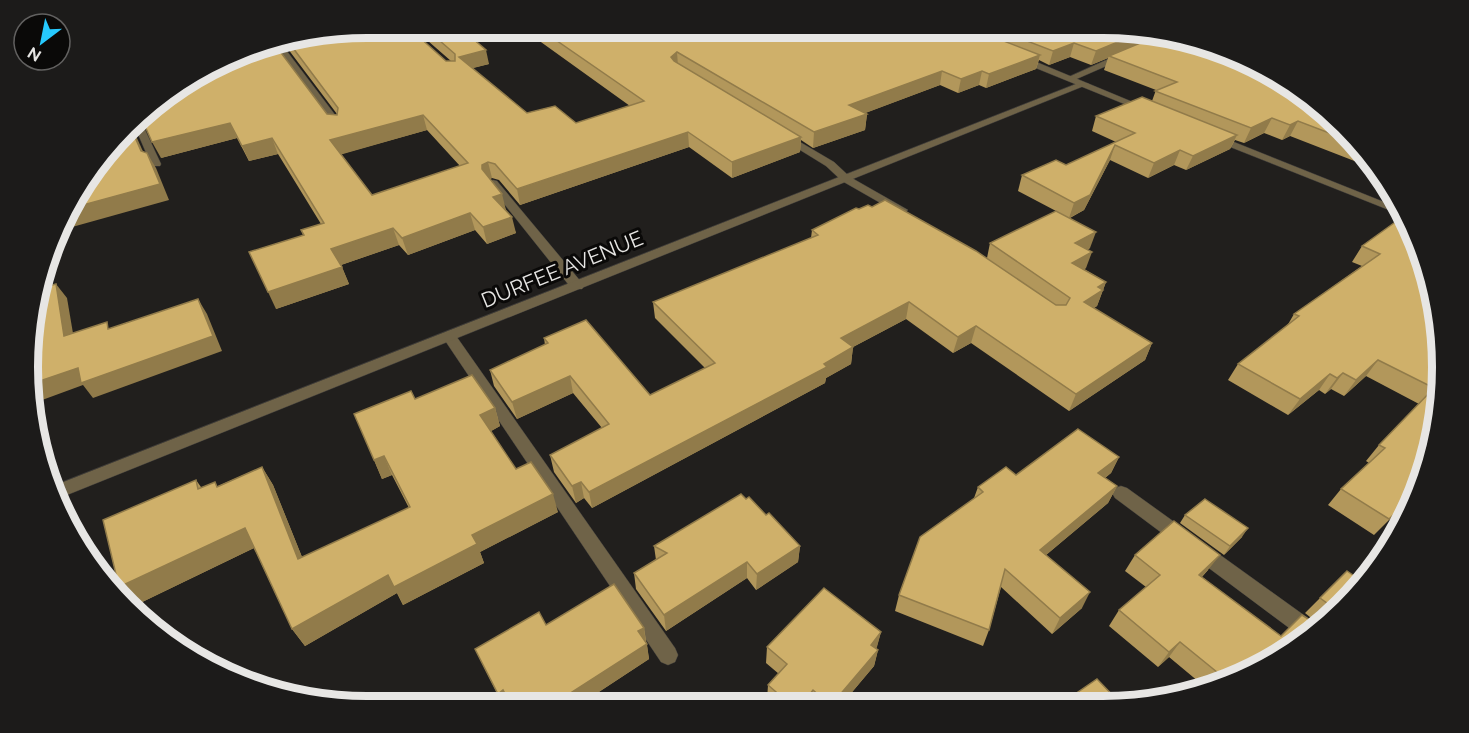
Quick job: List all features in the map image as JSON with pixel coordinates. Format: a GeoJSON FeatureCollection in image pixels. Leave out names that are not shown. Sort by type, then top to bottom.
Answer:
{"type":"FeatureCollection","features":[{"type":"Feature","properties":{"kind":"street"},"geometry":{"type":"LineString","coordinates":[[281,49],[338,126]]}},
{"type":"Feature","properties":{"kind":"street"},"geometry":{"type":"LineString","coordinates":[[1006,52],[1156,114]]}},
{"type":"Feature","properties":{"kind":"street"},"geometry":{"type":"LineString","coordinates":[[1069,78],[1132,52]]}},
{"type":"Feature","properties":{"kind":"street","name":"DURFEE AVENUE"},"geometry":{"type":"LineString","coordinates":[[62,490],[1084,84]]}},
{"type":"Feature","properties":{"kind":"street"},"geometry":{"type":"LineString","coordinates":[[770,127],[830,164],[846,179],[914,218]]}},
{"type":"Feature","properties":{"kind":"street"},"geometry":{"type":"LineString","coordinates":[[140,128],[156,164]]}},
{"type":"Feature","properties":{"kind":"street"},"geometry":{"type":"LineString","coordinates":[[1207,134],[1391,208]]}},
{"type":"Feature","properties":{"kind":"street"},"geometry":{"type":"LineString","coordinates":[[493,183],[577,286]]}},
{"type":"Feature","properties":{"kind":"street"},"geometry":{"type":"LineString","coordinates":[[449,336],[668,655]]}},
{"type":"Feature","properties":{"kind":"street"},"geometry":{"type":"LineString","coordinates":[[1121,493],[1304,627]]}},
{"type":"Feature","properties":{"kind":"building"},"geometry":{"type":"Polygon","coordinates":[[[345,38],[420,38],[446,61],[455,61],[455,54],[437,38],[472,38],[486,50],[459,57],[527,113],[555,106],[576,123],[644,101],[553,38],[996,38],[1040,55],[989,74],[982,71],[961,79],[942,71],[849,105],[867,114],[814,132],[677,52],[671,57],[674,61],[801,137],[732,162],[688,132],[517,189],[495,164],[488,162],[482,165],[482,169],[502,194],[493,197],[512,217],[483,227],[470,213],[402,238],[393,228],[331,249],[342,267],[268,292],[249,252],[304,235],[301,230],[324,223],[272,138],[242,146],[230,123],[152,142],[144,124],[166,105],[221,71],[279,50],[327,114],[337,115],[338,108],[292,46],[345,38]],[[423,115],[330,140],[372,195],[468,163],[423,115]]]}},
{"type":"Feature","properties":{"kind":"building"},"geometry":{"type":"Polygon","coordinates":[[[1019,38],[1127,38],[1096,51],[1074,43],[1053,51],[1019,38]]]}},
{"type":"Feature","properties":{"kind":"building"},"geometry":{"type":"Polygon","coordinates":[[[1147,40],[1208,55],[1248,71],[1285,93],[1303,105],[1337,136],[1298,121],[1290,125],[1272,118],[1251,128],[1155,91],[1177,82],[1109,56],[1147,40]]]}},
{"type":"Feature","properties":{"kind":"building"},"geometry":{"type":"Polygon","coordinates":[[[1142,97],[1237,135],[1193,156],[1180,150],[1154,163],[1115,145],[1090,195],[1074,203],[1022,175],[1056,160],[1066,165],[1135,133],[1096,116],[1142,97]]]}},
{"type":"Feature","properties":{"kind":"building"},"geometry":{"type":"Polygon","coordinates":[[[134,134],[141,151],[147,153],[160,184],[80,206],[105,166],[134,134]]]}},
{"type":"Feature","properties":{"kind":"building"},"geometry":{"type":"Polygon","coordinates":[[[885,200],[976,251],[1056,305],[1066,305],[1070,298],[990,243],[1056,211],[1096,232],[1075,243],[1092,252],[1072,263],[1106,282],[1098,287],[1103,290],[1084,302],[1152,343],[1076,394],[976,326],[958,337],[909,302],[841,338],[853,347],[824,364],[827,367],[589,492],[581,482],[572,486],[550,455],[609,424],[570,376],[512,402],[490,370],[548,343],[544,338],[586,320],[650,395],[715,363],[653,302],[818,235],[812,230],[856,208],[868,205],[872,207],[885,200]]]}},
{"type":"Feature","properties":{"kind":"building"},"geometry":{"type":"Polygon","coordinates":[[[1394,223],[1400,225],[1414,261],[1425,302],[1431,345],[1431,387],[1378,360],[1356,380],[1343,373],[1337,378],[1330,374],[1300,399],[1238,364],[1299,316],[1294,314],[1380,254],[1362,246],[1394,223]]]}},
{"type":"Feature","properties":{"kind":"building"},"geometry":{"type":"Polygon","coordinates":[[[56,284],[64,336],[107,322],[108,329],[198,299],[213,336],[81,383],[78,368],[38,382],[40,324],[48,286],[56,284]]]}},
{"type":"Feature","properties":{"kind":"building"},"geometry":{"type":"Polygon","coordinates":[[[472,375],[495,408],[480,415],[516,469],[531,462],[553,494],[472,535],[477,544],[394,587],[388,575],[292,629],[245,528],[122,586],[118,581],[103,520],[196,480],[198,489],[215,482],[217,487],[262,467],[298,559],[410,507],[384,456],[374,460],[354,414],[411,391],[415,399],[472,375]]]}},
{"type":"Feature","properties":{"kind":"building"},"geometry":{"type":"Polygon","coordinates":[[[1431,391],[1425,431],[1414,472],[1399,509],[1389,519],[1341,489],[1385,448],[1379,445],[1431,391]]]}},
{"type":"Feature","properties":{"kind":"building"},"geometry":{"type":"Polygon","coordinates":[[[1078,429],[1119,457],[1098,473],[1117,486],[1040,550],[1090,592],[1060,618],[1005,569],[989,630],[899,595],[920,537],[983,492],[978,487],[1006,467],[1016,475],[1078,429]]]}},
{"type":"Feature","properties":{"kind":"building"},"geometry":{"type":"Polygon","coordinates":[[[741,494],[746,499],[749,497],[766,515],[769,513],[800,546],[757,574],[747,562],[664,615],[634,573],[667,553],[654,546],[741,494]]]}},
{"type":"Feature","properties":{"kind":"building"},"geometry":{"type":"Polygon","coordinates":[[[1205,499],[1248,528],[1230,546],[1185,515],[1205,499]]]}},
{"type":"Feature","properties":{"kind":"building"},"geometry":{"type":"Polygon","coordinates":[[[1174,521],[1220,555],[1199,575],[1281,636],[1302,615],[1311,621],[1248,662],[1219,674],[1180,642],[1169,652],[1119,610],[1160,575],[1135,555],[1174,521]]]}},
{"type":"Feature","properties":{"kind":"building"},"geometry":{"type":"Polygon","coordinates":[[[1347,571],[1355,577],[1329,605],[1320,598],[1347,571]]]}},
{"type":"Feature","properties":{"kind":"building"},"geometry":{"type":"Polygon","coordinates":[[[614,584],[644,628],[638,631],[647,644],[566,696],[506,696],[503,690],[498,694],[475,649],[539,612],[546,625],[614,584]]]}},
{"type":"Feature","properties":{"kind":"building"},"geometry":{"type":"Polygon","coordinates":[[[824,588],[881,632],[871,645],[878,650],[839,696],[820,696],[813,690],[808,696],[781,696],[768,685],[787,664],[767,647],[824,588]]]}},
{"type":"Feature","properties":{"kind":"building"},"geometry":{"type":"Polygon","coordinates":[[[1097,679],[1113,696],[1102,696],[1072,696],[1097,679]]]}}]}
